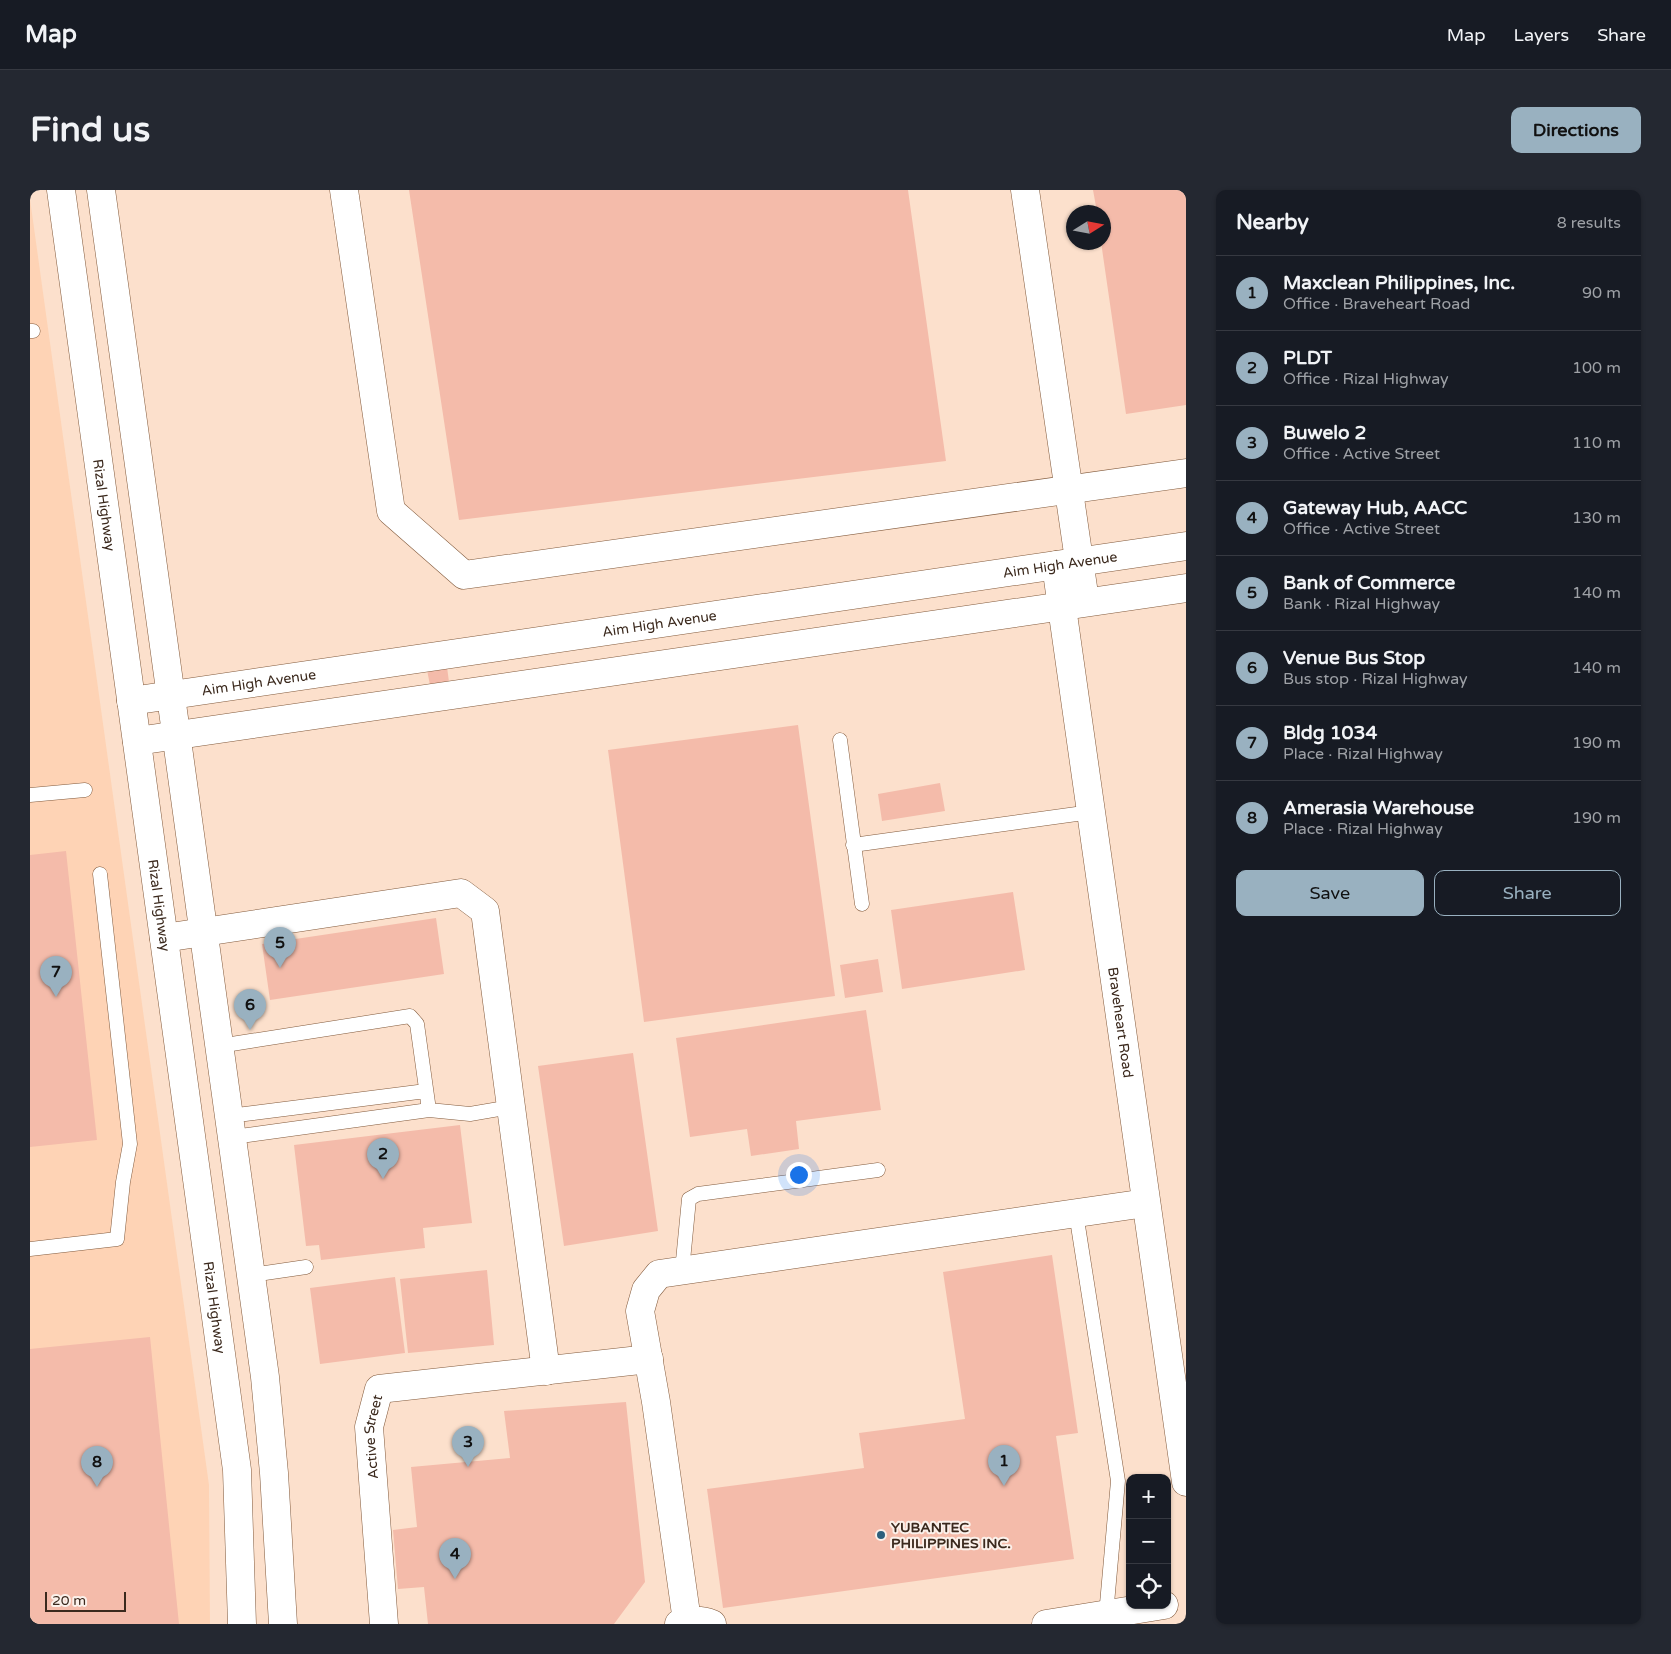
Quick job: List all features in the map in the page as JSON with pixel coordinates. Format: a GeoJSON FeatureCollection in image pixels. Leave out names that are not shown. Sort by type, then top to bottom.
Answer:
{"type":"FeatureCollection","features":[{"type":"Feature","properties":{"kind":"street","name":"Rizal Highway"},"geometry":{"type":"LineString","coordinates":[[61,190],[237,1470],[242,1624]]}},
{"type":"Feature","properties":{"kind":"street"},"geometry":{"type":"LineString","coordinates":[[101,190],[265,1377],[274,1474],[283,1624]]}},
{"type":"Feature","properties":{"kind":"street"},"geometry":{"type":"LineString","coordinates":[[344,190],[391,511],[464,575],[1186,473]]}},
{"type":"Feature","properties":{"kind":"street","name":"Braveheart Road"},"geometry":{"type":"LineString","coordinates":[[1025,190],[1069,490],[1068,563],[1091,812],[1186,1482]]}},
{"type":"Feature","properties":{"kind":"street","name":"Aim High Avenue"},"geometry":{"type":"LineString","coordinates":[[131,700],[1186,546]]}},
{"type":"Feature","properties":{"kind":"street"},"geometry":{"type":"LineString","coordinates":[[136,741],[1186,588]]}},
{"type":"Feature","properties":{"kind":"street"},"geometry":{"type":"LineString","coordinates":[[164,938],[461,893],[485,911],[546,1370],[649,1359]]}},
{"type":"Feature","properties":{"kind":"street"},"geometry":{"type":"LineString","coordinates":[[693,1623],[640,1311],[646,1290],[660,1274],[1146,1203]]}},
{"type":"Feature","properties":{"kind":"street","name":"Active Street"},"geometry":{"type":"LineString","coordinates":[[384,1624],[368,1427],[380,1389],[546,1370]]}},
{"type":"Feature","properties":{"kind":"street"},"geometry":{"type":"LineString","coordinates":[[1171,1604],[1186,1602]]}},
{"type":"Feature","properties":{"kind":"street"},"geometry":{"type":"LineString","coordinates":[[1046,1624],[1142,1609]]}},
{"type":"Feature","properties":{"kind":"lane"},"geometry":{"type":"LineString","coordinates":[[840,740],[862,904]]}},
{"type":"Feature","properties":{"kind":"lane"},"geometry":{"type":"LineString","coordinates":[[30,795],[85,790]]}},
{"type":"Feature","properties":{"kind":"lane"},"geometry":{"type":"LineString","coordinates":[[853,844],[1091,812]]}},
{"type":"Feature","properties":{"kind":"lane"},"geometry":{"type":"LineString","coordinates":[[30,1249],[117,1240],[123,1182],[130,1144],[100,874]]}},
{"type":"Feature","properties":{"kind":"lane"},"geometry":{"type":"LineString","coordinates":[[219,1046],[410,1016],[417,1024],[429,1110]]}},
{"type":"Feature","properties":{"kind":"lane"},"geometry":{"type":"LineString","coordinates":[[231,1127],[426,1091]]}},
{"type":"Feature","properties":{"kind":"lane"},"geometry":{"type":"LineString","coordinates":[[231,1127],[429,1110],[470,1114],[511,1107]]}},
{"type":"Feature","properties":{"kind":"lane"},"geometry":{"type":"LineString","coordinates":[[682,1270],[689,1199],[698,1194],[878,1170]]}},
{"type":"Feature","properties":{"kind":"lane"},"geometry":{"type":"LineString","coordinates":[[1076,1213],[1118,1481],[1106,1615]]}},
{"type":"Feature","properties":{"kind":"lane"},"geometry":{"type":"LineString","coordinates":[[251,1275],[306,1267]]}},
{"type":"Feature","properties":{"kind":"shaded area"},"geometry":{"type":"Polygon","coordinates":[[[30,199],[209,1485],[210,1624],[30,1624],[30,199]]]}},
{"type":"Feature","properties":{"kind":"building"},"geometry":{"type":"Polygon","coordinates":[[[409,190],[908,190],[946,461],[459,520],[409,190]]]}},
{"type":"Feature","properties":{"kind":"building"},"geometry":{"type":"Polygon","coordinates":[[[1093,190],[1186,190],[1186,405],[1126,414],[1102,250],[1111,250],[1111,205],[1096,205],[1093,190]]]}},
{"type":"Feature","properties":{"kind":"building"},"geometry":{"type":"Polygon","coordinates":[[[447,667],[449,682],[430,685],[427,670],[447,667]]]}},
{"type":"Feature","properties":{"kind":"building"},"geometry":{"type":"Polygon","coordinates":[[[798,725],[835,996],[644,1022],[608,750],[798,725]]]}},
{"type":"Feature","properties":{"kind":"building"},"geometry":{"type":"Polygon","coordinates":[[[940,783],[945,811],[882,821],[878,794],[940,783]]]}},
{"type":"Feature","properties":{"kind":"building"},"geometry":{"type":"Polygon","coordinates":[[[66,851],[97,1140],[30,1147],[30,855],[66,851]]]}},
{"type":"Feature","properties":{"kind":"building"},"geometry":{"type":"Polygon","coordinates":[[[1013,892],[1025,970],[902,989],[891,910],[1013,892]]]}},
{"type":"Feature","properties":{"kind":"building"},"geometry":{"type":"Polygon","coordinates":[[[436,918],[444,974],[270,1000],[262,944],[436,918]]]}},
{"type":"Feature","properties":{"kind":"building"},"geometry":{"type":"Polygon","coordinates":[[[878,959],[883,992],[845,998],[840,965],[878,959]]]}},
{"type":"Feature","properties":{"kind":"building"},"geometry":{"type":"Polygon","coordinates":[[[866,1010],[881,1110],[796,1121],[799,1149],[751,1156],[747,1129],[690,1137],[676,1038],[866,1010]]]}},
{"type":"Feature","properties":{"kind":"building"},"geometry":{"type":"Polygon","coordinates":[[[633,1053],[658,1231],[564,1246],[538,1066],[633,1053]]]}},
{"type":"Feature","properties":{"kind":"building"},"geometry":{"type":"Polygon","coordinates":[[[460,1125],[472,1223],[423,1228],[425,1248],[321,1260],[319,1245],[306,1246],[294,1145],[460,1125]]]}},
{"type":"Feature","properties":{"kind":"building"},"geometry":{"type":"Polygon","coordinates":[[[1052,1255],[1078,1433],[1056,1436],[1074,1559],[723,1608],[707,1489],[864,1468],[859,1433],[965,1419],[943,1272],[1052,1255]]]}},
{"type":"Feature","properties":{"kind":"building"},"geometry":{"type":"Polygon","coordinates":[[[487,1270],[494,1345],[408,1353],[400,1279],[487,1270]]]}},
{"type":"Feature","properties":{"kind":"building"},"geometry":{"type":"Polygon","coordinates":[[[395,1277],[405,1353],[320,1364],[310,1288],[395,1277]]]}},
{"type":"Feature","properties":{"kind":"building"},"geometry":{"type":"Polygon","coordinates":[[[150,1337],[179,1624],[30,1624],[30,1349],[150,1337]]]}},
{"type":"Feature","properties":{"kind":"building"},"geometry":{"type":"Polygon","coordinates":[[[626,1402],[645,1582],[614,1624],[428,1624],[424,1587],[398,1589],[393,1530],[417,1527],[411,1467],[510,1458],[504,1411],[626,1402]]]}},
{"type":"Feature","properties":{"kind":"place","name":"Bank of Commerce"},"geometry":{"type":"Point","coordinates":[280,968]}},
{"type":"Feature","properties":{"kind":"place","name":"Bldg 1034"},"geometry":{"type":"Point","coordinates":[56,997]}},
{"type":"Feature","properties":{"kind":"place","name":"Venue Bus Stop"},"geometry":{"type":"Point","coordinates":[250,1030]}},
{"type":"Feature","properties":{"kind":"place","name":"PLDT"},"geometry":{"type":"Point","coordinates":[383,1179]}},
{"type":"Feature","properties":{"kind":"place","name":"Buwelo 2"},"geometry":{"type":"Point","coordinates":[468,1467]}},
{"type":"Feature","properties":{"kind":"place","name":"Maxclean Philippines, Inc."},"geometry":{"type":"Point","coordinates":[1004,1486]}},
{"type":"Feature","properties":{"kind":"place","name":"Amerasia Warehouse"},"geometry":{"type":"Point","coordinates":[97,1487]}},
{"type":"Feature","properties":{"kind":"place","name":"YUBANTEC PHILIPPINES INC."},"geometry":{"type":"Point","coordinates":[881,1535]}},
{"type":"Feature","properties":{"kind":"place","name":"Gateway Hub, AACC"},"geometry":{"type":"Point","coordinates":[455,1579]}}]}
